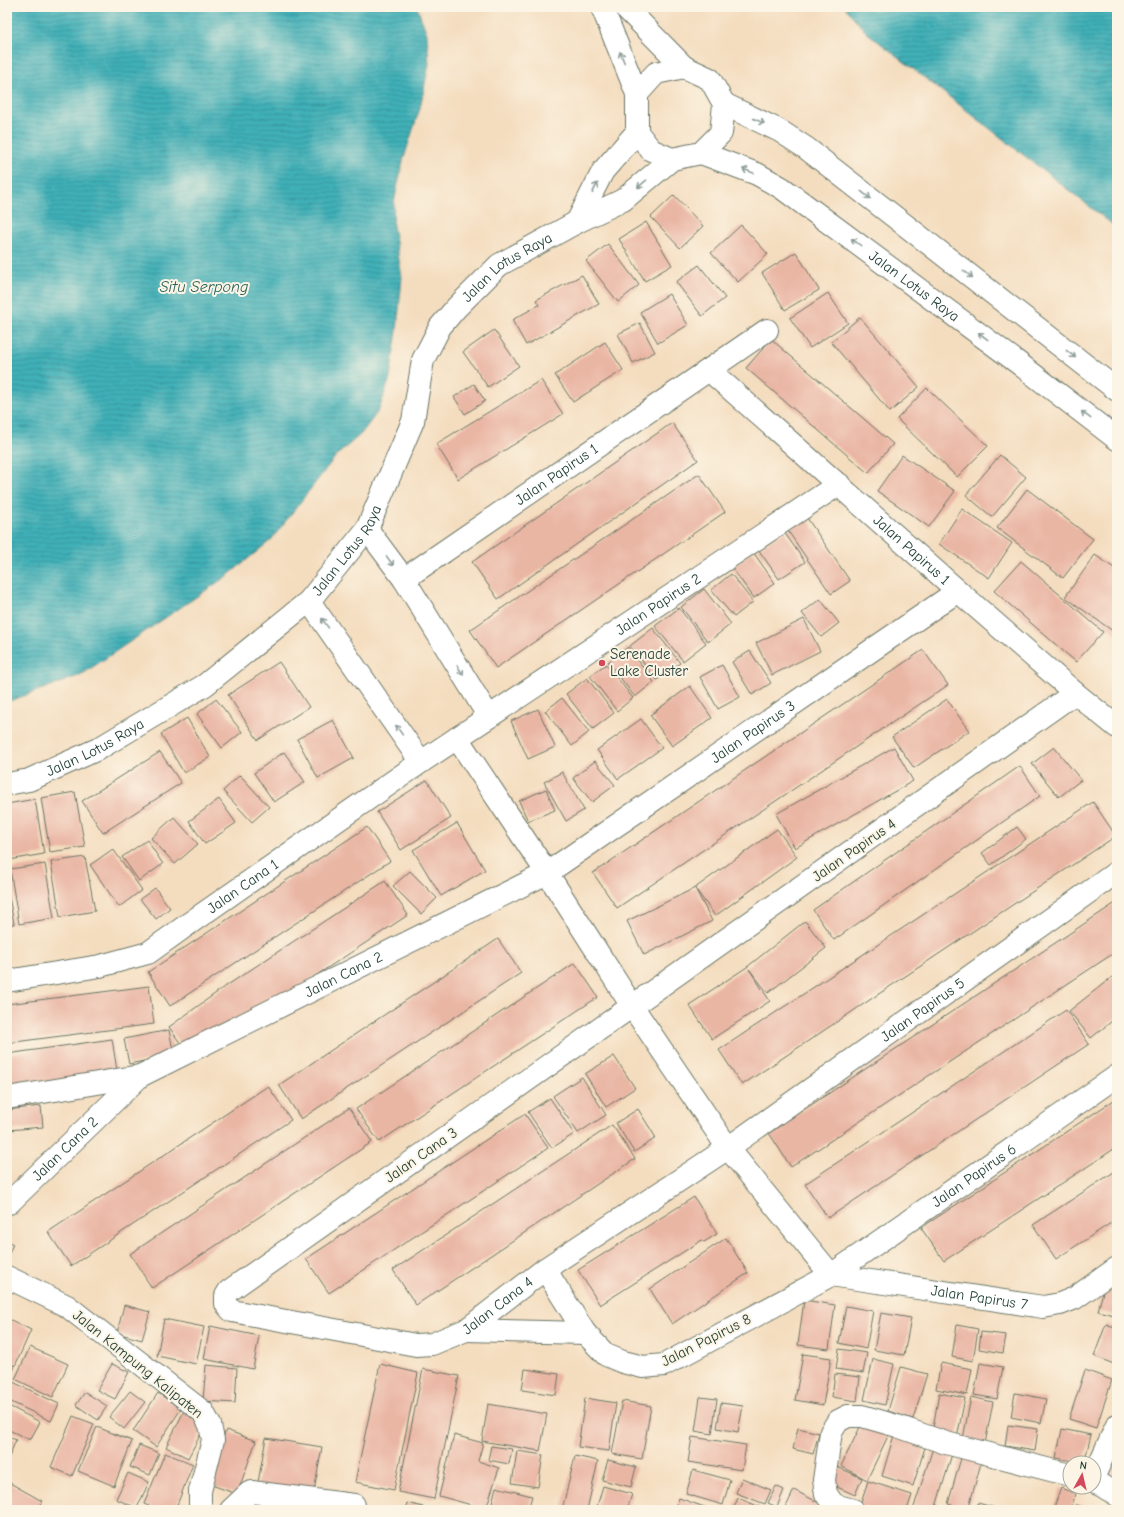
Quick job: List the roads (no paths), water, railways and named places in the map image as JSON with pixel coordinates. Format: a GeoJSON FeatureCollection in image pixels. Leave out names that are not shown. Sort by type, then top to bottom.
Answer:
{"type":"FeatureCollection","features":[{"type":"Feature","properties":{"kind":"street"},"geometry":{"type":"LineString","coordinates":[[602,7],[637,94],[637,132],[651,150],[672,159]]}},
{"type":"Feature","properties":{"kind":"street"},"geometry":{"type":"LineString","coordinates":[[625,7],[684,68],[710,79],[724,104],[780,131],[806,148],[1117,390]]}},
{"type":"Feature","properties":{"kind":"street"},"geometry":{"type":"LineString","coordinates":[[637,94],[656,73],[684,68]]}},
{"type":"Feature","properties":{"kind":"street"},"geometry":{"type":"LineString","coordinates":[[701,153],[720,133],[724,104]]}},
{"type":"Feature","properties":{"kind":"street"},"geometry":{"type":"LineString","coordinates":[[577,222],[603,171],[637,132]]}},
{"type":"Feature","properties":{"kind":"street","name":"Jalan Lotus Raya"},"geometry":{"type":"LineString","coordinates":[[7,784],[29,780],[98,748],[205,685],[309,601],[367,529],[413,421],[423,360],[440,327],[456,308],[499,265],[577,222],[623,200],[672,159],[701,153],[757,174],[782,188],[1017,362],[1117,439]]}},
{"type":"Feature","properties":{"kind":"street","name":"Jalan Papirus 1"},"geometry":{"type":"LineString","coordinates":[[404,579],[767,330]]}},
{"type":"Feature","properties":{"kind":"street","name":"Jalan Papirus 1"},"geometry":{"type":"LineString","coordinates":[[709,370],[958,591],[1117,727]]}},
{"type":"Feature","properties":{"kind":"street","name":"Jalan Papirus 2"},"geometry":{"type":"LineString","coordinates":[[457,738],[839,484]]}},
{"type":"Feature","properties":{"kind":"street"},"geometry":{"type":"LineString","coordinates":[[367,529],[404,579],[489,717]]}},
{"type":"Feature","properties":{"kind":"street","name":"Jalan Papirus 3"},"geometry":{"type":"LineString","coordinates":[[547,873],[958,591]]}},
{"type":"Feature","properties":{"kind":"street"},"geometry":{"type":"LineString","coordinates":[[309,601],[421,762]]}},
{"type":"Feature","properties":{"kind":"street","name":"Jalan Papirus 4"},"geometry":{"type":"LineString","coordinates":[[632,1006],[1076,693]]}},
{"type":"Feature","properties":{"kind":"street"},"geometry":{"type":"LineString","coordinates":[[457,738],[547,873],[632,1006],[728,1148],[831,1275]]}},
{"type":"Feature","properties":{"kind":"street","name":"Jalan Cana 1"},"geometry":{"type":"LineString","coordinates":[[7,981],[100,966],[148,953],[187,924],[457,738]]}},
{"type":"Feature","properties":{"kind":"street","name":"Jalan Papirus 5"},"geometry":{"type":"LineString","coordinates":[[728,1148],[1117,872]]}},
{"type":"Feature","properties":{"kind":"street","name":"Jalan Cana 2"},"geometry":{"type":"LineString","coordinates":[[7,1098],[140,1076],[547,873]]}},
{"type":"Feature","properties":{"kind":"street","name":"Jalan Cana 3"},"geometry":{"type":"LineString","coordinates":[[232,1311],[226,1304],[225,1300],[229,1291],[632,1006]]}},
{"type":"Feature","properties":{"kind":"street","name":"Jalan Cana 2"},"geometry":{"type":"LineString","coordinates":[[7,1203],[9,1203],[140,1076]]}},
{"type":"Feature","properties":{"kind":"street","name":"Jalan Papirus 6"},"geometry":{"type":"LineString","coordinates":[[831,1275],[1117,1076]]}},
{"type":"Feature","properties":{"kind":"street","name":"Jalan Cana 4"},"geometry":{"type":"LineString","coordinates":[[232,1311],[416,1345],[432,1344],[466,1330],[546,1270],[728,1148]]}},
{"type":"Feature","properties":{"kind":"street","name":"Jalan Papirus 7"},"geometry":{"type":"LineString","coordinates":[[831,1275],[1043,1307],[1060,1304],[1075,1298],[1117,1268]]}},
{"type":"Feature","properties":{"kind":"street","name":"Jalan Papirus 8"},"geometry":{"type":"LineString","coordinates":[[546,1270],[584,1333],[606,1355],[643,1368],[664,1365],[831,1275]]}},
{"type":"Feature","properties":{"kind":"street","name":"Jalan Kampung Kalipaten"},"geometry":{"type":"LineString","coordinates":[[7,1277],[67,1306],[203,1412],[210,1425],[213,1440],[200,1491],[200,1507],[202,1510]]}},
{"type":"Feature","properties":{"kind":"street"},"geometry":{"type":"LineString","coordinates":[[466,1330],[584,1333]]}},
{"type":"Feature","properties":{"kind":"street"},"geometry":{"type":"LineString","coordinates":[[853,1510],[834,1505],[826,1494],[824,1480],[831,1432],[838,1421],[848,1416],[862,1416],[946,1443],[1062,1473]]}},
{"type":"Feature","properties":{"kind":"street"},"geometry":{"type":"LineString","coordinates":[[1102,1458],[1117,1425]]}},
{"type":"Feature","properties":{"kind":"street"},"geometry":{"type":"LineString","coordinates":[[1102,1486],[1117,1495]]}},
{"type":"Feature","properties":{"kind":"street"},"geometry":{"type":"LineString","coordinates":[[230,1510],[248,1493],[252,1492],[354,1505]]}},
{"type":"Feature","properties":{"kind":"water","name":"Situ Serpong"},"geometry":{"type":"Polygon","coordinates":[[[7,7],[417,7],[427,34],[429,64],[420,108],[403,161],[394,202],[393,225],[402,277],[397,331],[390,378],[379,410],[361,434],[336,456],[271,540],[227,576],[81,675],[7,702],[7,7]]]}},
{"type":"Feature","properties":{"kind":"water"},"geometry":{"type":"Polygon","coordinates":[[[845,7],[1117,7],[1117,228],[866,32],[845,7]]]}},
{"type":"Feature","properties":{"kind":"place","name":"Serenade Lake Cluster"},"geometry":{"type":"Point","coordinates":[602,663]}}]}
